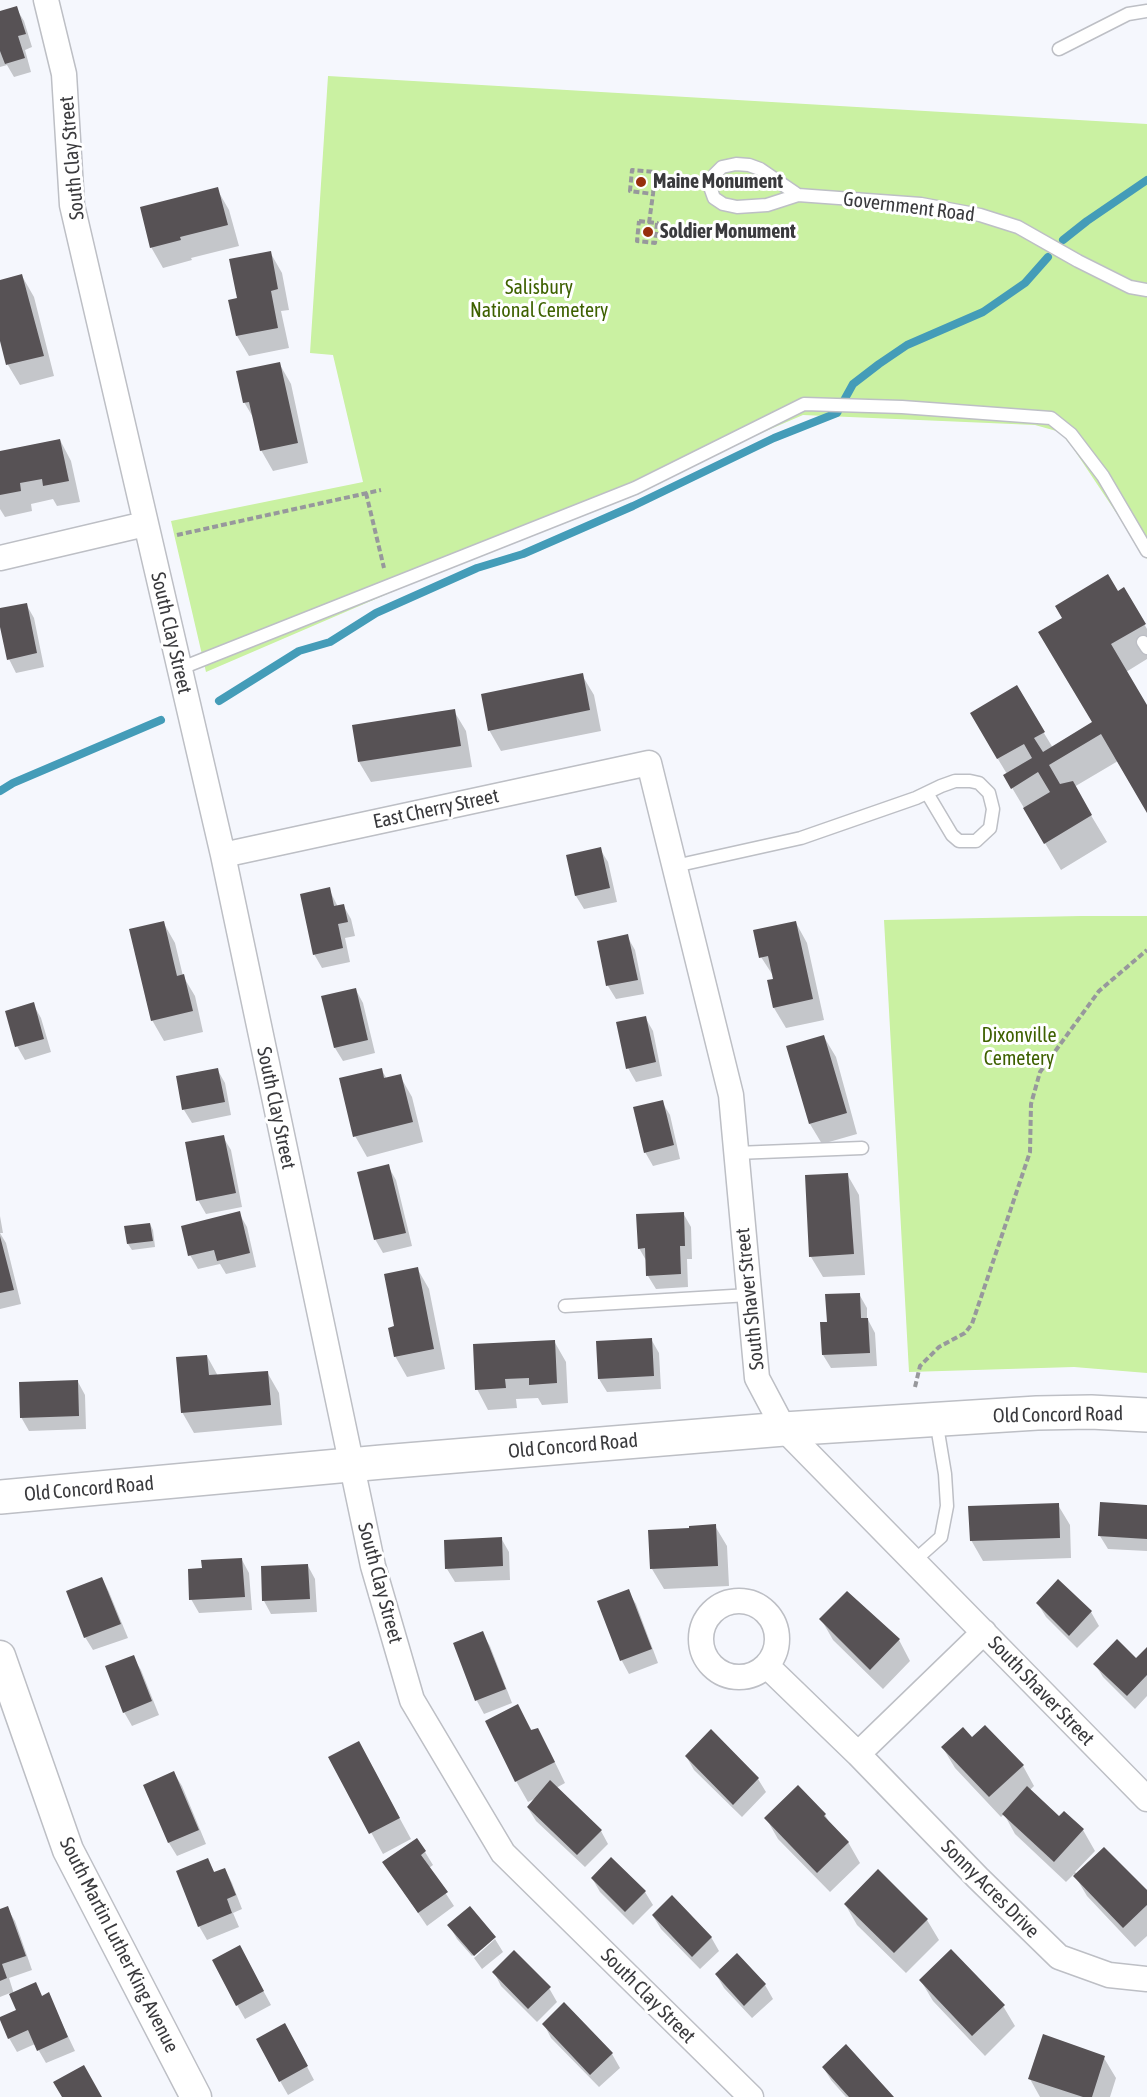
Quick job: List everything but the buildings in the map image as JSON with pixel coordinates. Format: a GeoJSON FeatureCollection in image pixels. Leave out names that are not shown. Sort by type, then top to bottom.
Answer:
{"type":"FeatureCollection","features":[{"type":"Feature","properties":{"kind":"main road","name":"Old Concord Road"},"geometry":{"type":"LineString","coordinates":[[0,1497],[350,1465],[936,1418],[1069,1412],[1147,1414]]}},
{"type":"Feature","properties":{"kind":"street","name":"South Clay Street"},"geometry":{"type":"LineString","coordinates":[[46,0],[64,74],[72,205],[223,855],[350,1465],[373,1566],[412,1700],[503,1853],[751,2097]]}},
{"type":"Feature","properties":{"kind":"street"},"geometry":{"type":"LineString","coordinates":[[0,558],[146,524]]}},
{"type":"Feature","properties":{"kind":"street","name":"East Cherry Street"},"geometry":{"type":"LineString","coordinates":[[223,855],[649,763]]}},
{"type":"Feature","properties":{"kind":"street","name":"South Shaver Street"},"geometry":{"type":"LineString","coordinates":[[649,763],[731,1095],[757,1378],[784,1429],[1147,1799]]}},
{"type":"Feature","properties":{"kind":"street"},"geometry":{"type":"LineString","coordinates":[[858,1754],[984,1632]]}},
{"type":"Feature","properties":{"kind":"street","name":"South Martin Luther King Avenue"},"geometry":{"type":"LineString","coordinates":[[0,1656],[68,1850],[196,2097]]}},
{"type":"Feature","properties":{"kind":"street","name":"Sonny Acres Drive"},"geometry":{"type":"LineString","coordinates":[[767,1666],[858,1754],[978,1878],[1059,1957],[1109,1975],[1147,1979]]}},
{"type":"Feature","properties":{"kind":"lane"},"geometry":{"type":"LineString","coordinates":[[1059,49],[1128,14],[1147,11]]}},
{"type":"Feature","properties":{"kind":"lane","name":"Government Road"},"geometry":{"type":"LineString","coordinates":[[798,195],[760,170],[748,165],[736,164],[722,167],[710,184],[714,198],[723,204],[737,207],[767,205],[798,195],[933,206],[980,214],[1018,227],[1130,287],[1147,290]]}},
{"type":"Feature","properties":{"kind":"lane"},"geometry":{"type":"LineString","coordinates":[[179,669],[635,488],[804,404],[1051,418],[1071,434],[1103,476],[1147,551]]}},
{"type":"Feature","properties":{"kind":"lane"},"geometry":{"type":"LineString","coordinates":[[675,866],[801,838],[845,824],[955,782],[979,783],[989,793],[992,802],[990,828],[976,841],[959,841],[952,835],[927,793]]}},
{"type":"Feature","properties":{"kind":"lane"},"geometry":{"type":"LineString","coordinates":[[736,1153],[862,1148]]}},
{"type":"Feature","properties":{"kind":"lane"},"geometry":{"type":"LineString","coordinates":[[565,1306],[749,1296]]}},
{"type":"Feature","properties":{"kind":"lane"},"geometry":{"type":"LineString","coordinates":[[914,1561],[941,1537],[947,1506],[945,1474],[936,1418]]}},
{"type":"Feature","properties":{"kind":"path"},"geometry":{"type":"LineString","coordinates":[[649,223],[655,172],[632,170],[630,191],[652,194]]}},
{"type":"Feature","properties":{"kind":"path"},"geometry":{"type":"LineString","coordinates":[[654,184],[711,189]]}},
{"type":"Feature","properties":{"kind":"path"},"geometry":{"type":"LineString","coordinates":[[639,222],[649,223],[657,224],[655,243],[637,241],[639,222]]}},
{"type":"Feature","properties":{"kind":"path"},"geometry":{"type":"LineString","coordinates":[[177,535],[381,490]]}},
{"type":"Feature","properties":{"kind":"path"},"geometry":{"type":"LineString","coordinates":[[366,493],[389,586]]}},
{"type":"Feature","properties":{"kind":"path"},"geometry":{"type":"LineString","coordinates":[[915,1387],[920,1366],[939,1347],[965,1333],[972,1324],[1030,1152],[1031,1104],[1040,1072],[1099,991],[1147,950]]}},
{"type":"Feature","properties":{"kind":"green space","name":"Salisbury National Cemetery"},"geometry":{"type":"Polygon","coordinates":[[[328,76],[1147,124],[1147,559],[1060,432],[1035,425],[803,415],[206,672],[171,521],[363,482],[333,355],[310,353],[328,76]]]}},
{"type":"Feature","properties":{"kind":"green space","name":"Dixonville Cemetery"},"geometry":{"type":"Polygon","coordinates":[[[1147,916],[1147,1373],[1074,1367],[909,1372],[884,920],[1147,916]]]}},
{"type":"Feature","properties":{"kind":"waterway"},"geometry":{"type":"LineString","coordinates":[[1063,240],[1147,180]]}},
{"type":"Feature","properties":{"kind":"waterway"},"geometry":{"type":"LineString","coordinates":[[219,701],[299,651],[330,642],[376,613],[477,568],[523,554],[633,506],[774,438],[837,413],[853,384],[879,364],[907,345],[983,312],[1025,283],[1048,257]]}},
{"type":"Feature","properties":{"kind":"waterway"},"geometry":{"type":"LineString","coordinates":[[0,791],[13,783],[161,720]]}},
{"type":"Feature","properties":{"kind":"place","name":"Maine Monument"},"geometry":{"type":"Point","coordinates":[641,182]}},
{"type":"Feature","properties":{"kind":"place","name":"Soldier Monument"},"geometry":{"type":"Point","coordinates":[648,232]}}]}
